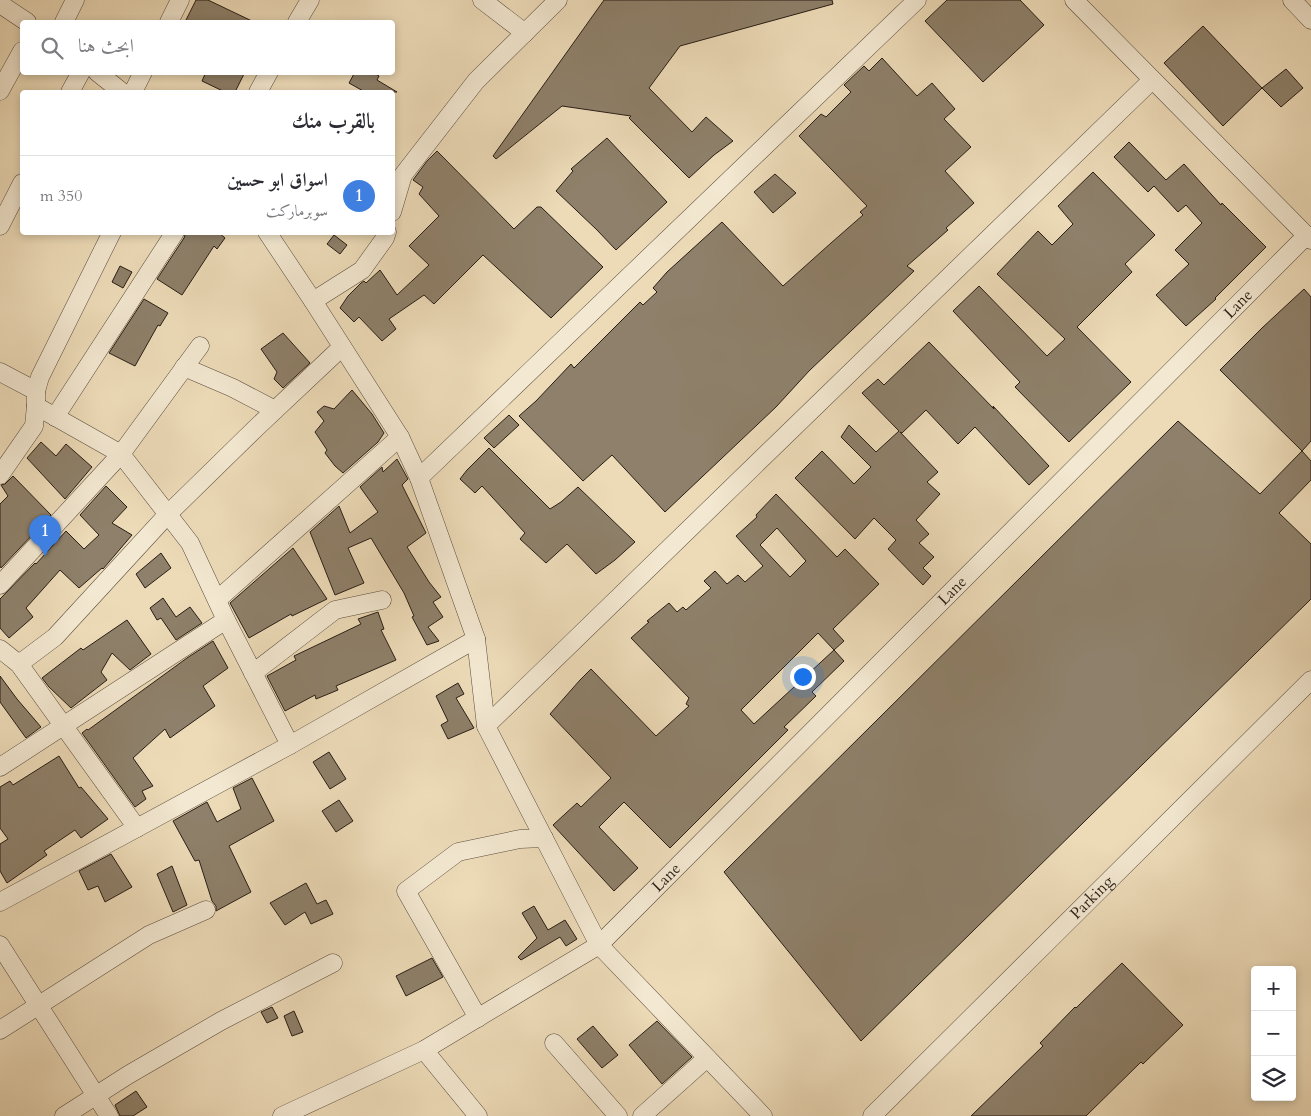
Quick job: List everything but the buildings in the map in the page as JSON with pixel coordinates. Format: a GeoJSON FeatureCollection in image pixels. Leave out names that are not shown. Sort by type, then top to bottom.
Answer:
{"type":"FeatureCollection","features":[{"type":"Feature","properties":{"kind":"street"},"geometry":{"type":"LineString","coordinates":[[65,20],[75,0]]}},
{"type":"Feature","properties":{"kind":"street"},"geometry":{"type":"LineString","coordinates":[[169,20],[180,0]]}},
{"type":"Feature","properties":{"kind":"street"},"geometry":{"type":"LineString","coordinates":[[298,20],[310,0]]}},
{"type":"Feature","properties":{"kind":"street"},"geometry":{"type":"LineString","coordinates":[[482,0],[525,33]]}},
{"type":"Feature","properties":{"kind":"street"},"geometry":{"type":"LineString","coordinates":[[395,202],[403,175],[476,82],[558,0]]}},
{"type":"Feature","properties":{"kind":"street"},"geometry":{"type":"LineString","coordinates":[[420,478],[917,0]]}},
{"type":"Feature","properties":{"kind":"street"},"geometry":{"type":"LineString","coordinates":[[1074,0],[1309,238]]}},
{"type":"Feature","properties":{"kind":"street"},"geometry":{"type":"LineString","coordinates":[[1292,0],[1311,20]]}},
{"type":"Feature","properties":{"kind":"street"},"geometry":{"type":"LineString","coordinates":[[0,4],[24,20]]}},
{"type":"Feature","properties":{"kind":"street"},"geometry":{"type":"LineString","coordinates":[[0,91],[20,55]]}},
{"type":"Feature","properties":{"kind":"street"},"geometry":{"type":"LineString","coordinates":[[71,90],[79,75]]}},
{"type":"Feature","properties":{"kind":"street"},"geometry":{"type":"LineString","coordinates":[[101,75],[120,90]]}},
{"type":"Feature","properties":{"kind":"street"},"geometry":{"type":"LineString","coordinates":[[134,90],[142,75]]}},
{"type":"Feature","properties":{"kind":"street"},"geometry":{"type":"LineString","coordinates":[[259,90],[267,75]]}},
{"type":"Feature","properties":{"kind":"street"},"geometry":{"type":"LineString","coordinates":[[486,726],[1152,80]]}},
{"type":"Feature","properties":{"kind":"street"},"geometry":{"type":"LineString","coordinates":[[0,226],[20,187]]}},
{"type":"Feature","properties":{"kind":"street"},"geometry":{"type":"LineString","coordinates":[[0,475],[34,426],[36,398],[44,367],[110,235]]}},
{"type":"Feature","properties":{"kind":"street"},"geometry":{"type":"LineString","coordinates":[[56,417],[172,235]]}},
{"type":"Feature","properties":{"kind":"street"},"geometry":{"type":"LineString","coordinates":[[269,235],[400,437],[420,478],[476,639],[486,726],[599,945],[763,1116]]}},
{"type":"Feature","properties":{"kind":"street"},"geometry":{"type":"LineString","coordinates":[[313,301],[362,270],[386,235]]}},
{"type":"Feature","properties":{"kind":"street","name":"Lane"},"geometry":{"type":"LineString","coordinates":[[282,1116],[424,1050],[599,945],[1309,238]]}},
{"type":"Feature","properties":{"kind":"street"},"geometry":{"type":"LineString","coordinates":[[0,585],[121,454],[200,346]]}},
{"type":"Feature","properties":{"kind":"street"},"geometry":{"type":"LineString","coordinates":[[19,664],[55,637],[168,514],[342,347]]}},
{"type":"Feature","properties":{"kind":"street"},"geometry":{"type":"LineString","coordinates":[[184,366],[233,388],[275,410]]}},
{"type":"Feature","properties":{"kind":"street"},"geometry":{"type":"LineString","coordinates":[[0,372],[36,398],[56,417],[121,454],[168,514],[190,543],[226,620],[290,745]]}},
{"type":"Feature","properties":{"kind":"street"},"geometry":{"type":"LineString","coordinates":[[217,600],[400,437]]}},
{"type":"Feature","properties":{"kind":"street"},"geometry":{"type":"LineString","coordinates":[[253,673],[335,610],[382,600]]}},
{"type":"Feature","properties":{"kind":"street"},"geometry":{"type":"LineString","coordinates":[[0,767],[226,620]]}},
{"type":"Feature","properties":{"kind":"street"},"geometry":{"type":"LineString","coordinates":[[0,902],[290,745],[476,639]]}},
{"type":"Feature","properties":{"kind":"street"},"geometry":{"type":"LineString","coordinates":[[0,649],[19,664],[137,828]]}},
{"type":"Feature","properties":{"kind":"street","name":"Parking"},"geometry":{"type":"LineString","coordinates":[[872,1116],[1311,680]]}},
{"type":"Feature","properties":{"kind":"street"},"geometry":{"type":"LineString","coordinates":[[478,1018],[406,891],[458,852],[520,839],[544,838]]}},
{"type":"Feature","properties":{"kind":"street"},"geometry":{"type":"LineString","coordinates":[[0,1030],[149,935],[206,910]]}},
{"type":"Feature","properties":{"kind":"street"},"geometry":{"type":"LineString","coordinates":[[0,945],[109,1116]]}},
{"type":"Feature","properties":{"kind":"street"},"geometry":{"type":"LineString","coordinates":[[64,1116],[128,1075],[221,1021],[333,963]]}},
{"type":"Feature","properties":{"kind":"street"},"geometry":{"type":"LineString","coordinates":[[554,1044],[618,1116]]}},
{"type":"Feature","properties":{"kind":"street"},"geometry":{"type":"LineString","coordinates":[[424,1050],[478,1116]]}},
{"type":"Feature","properties":{"kind":"street"},"geometry":{"type":"LineString","coordinates":[[642,1116],[707,1058]]}},
{"type":"Feature","properties":{"kind":"place","name":"اسواق ابو حسين"},"geometry":{"type":"Point","coordinates":[45,556]}}]}
